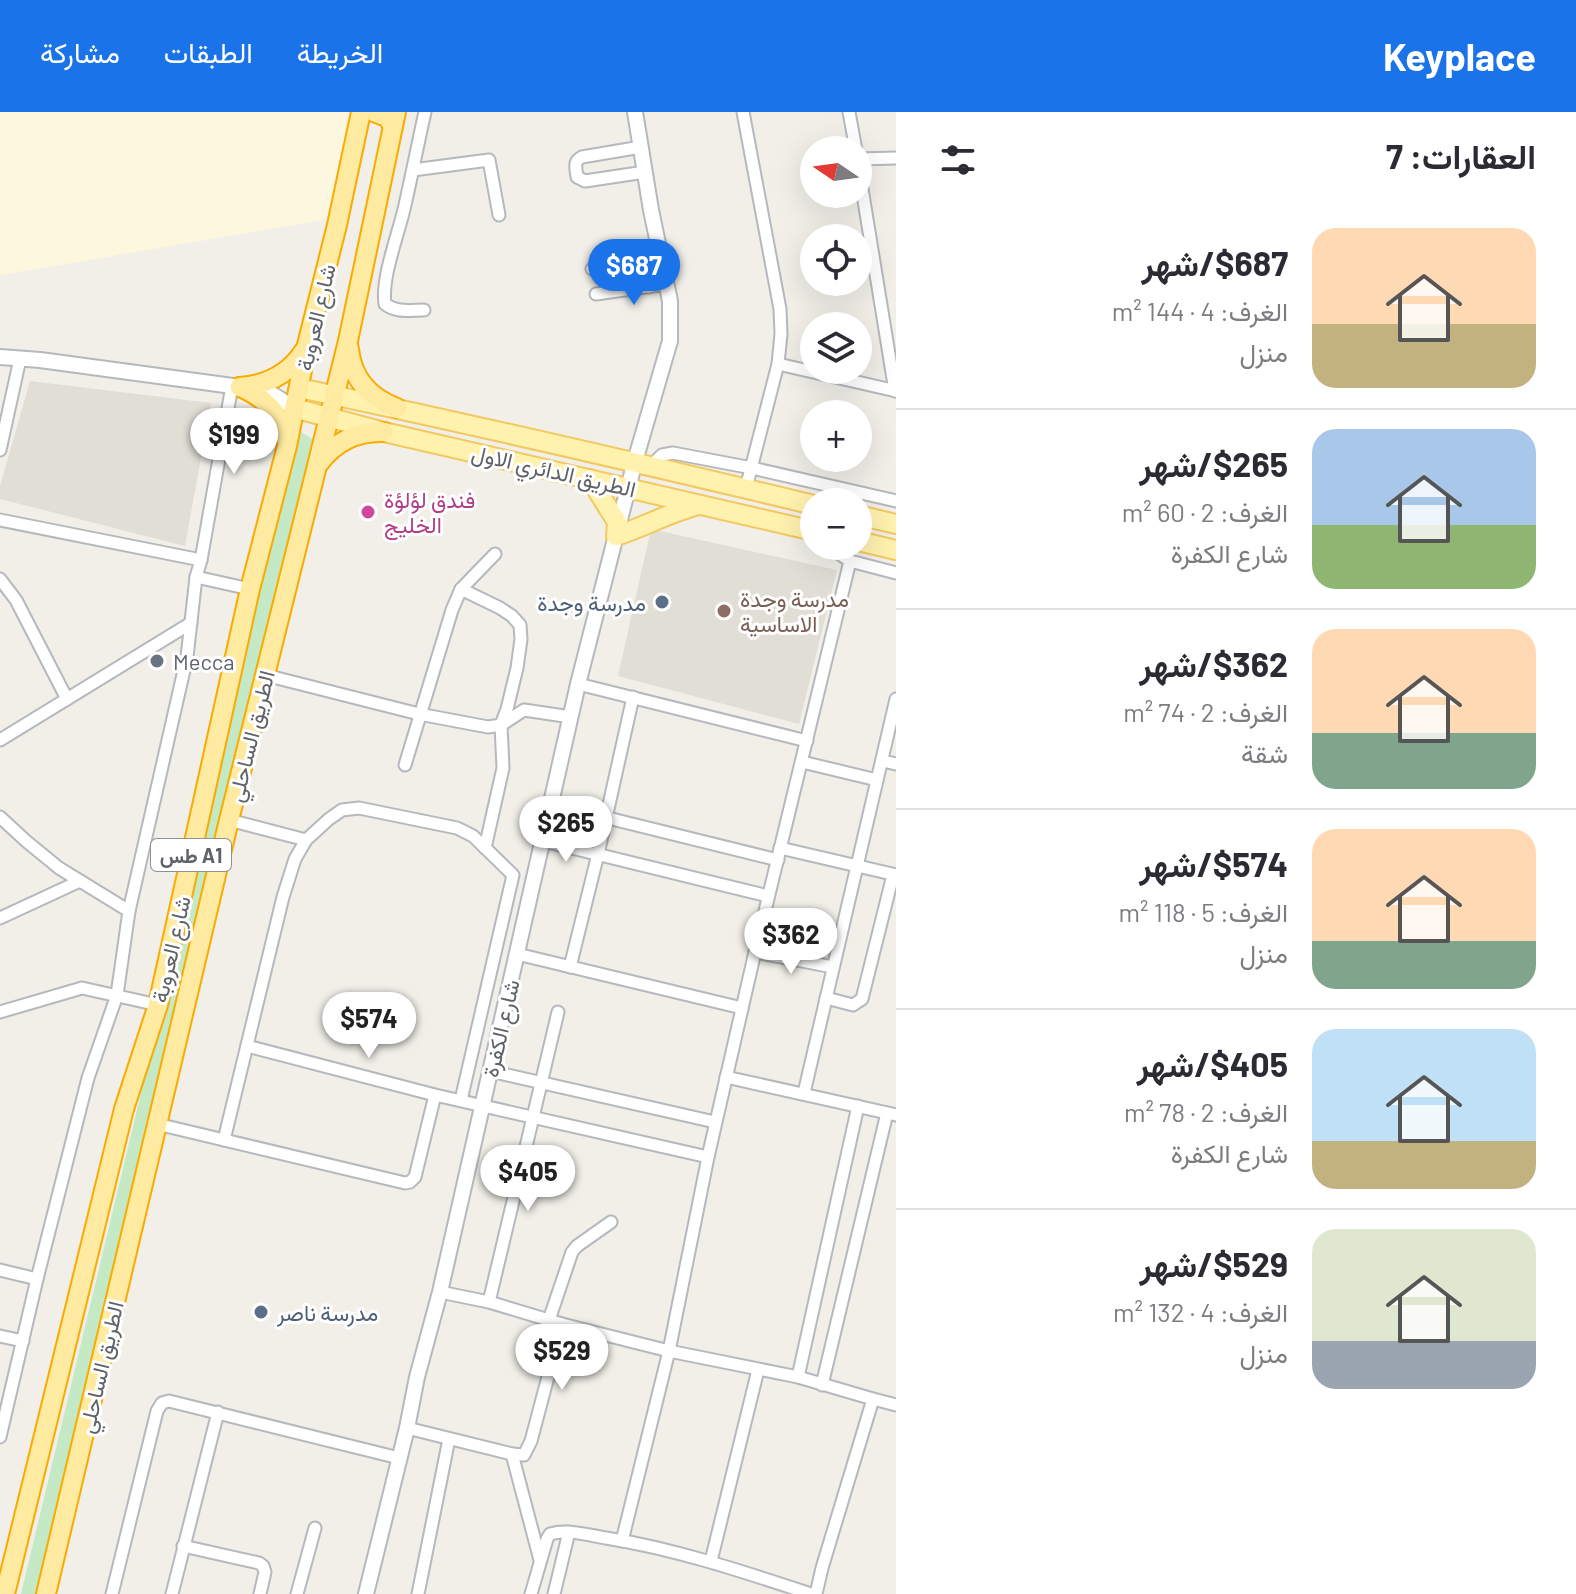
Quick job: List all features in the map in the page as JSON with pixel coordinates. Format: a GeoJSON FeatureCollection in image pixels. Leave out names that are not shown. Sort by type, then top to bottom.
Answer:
{"type":"FeatureCollection","features":[{"type":"Feature","properties":{"kind":"highway"},"geometry":{"type":"LineString","coordinates":[[366,113],[395,119]]}},
{"type":"Feature","properties":{"kind":"highway","name":"شارع العروبة"},"geometry":{"type":"LineString","coordinates":[[5,1594],[124,1109],[158,1005],[250,589],[366,113]]}},
{"type":"Feature","properties":{"kind":"highway","name":"الطريق الساحلي"},"geometry":{"type":"LineString","coordinates":[[46,1594],[229,820],[348,341],[395,119]]}},
{"type":"Feature","properties":{"kind":"highway"},"geometry":{"type":"LineString","coordinates":[[348,341],[352,366],[365,388],[397,408]]}},
{"type":"Feature","properties":{"kind":"highway"},"geometry":{"type":"LineString","coordinates":[[236,387],[274,379],[293,365],[307,345]]}},
{"type":"Feature","properties":{"kind":"highway"},"geometry":{"type":"LineString","coordinates":[[236,387],[252,392],[273,409],[285,433],[287,446]]}},
{"type":"Feature","properties":{"kind":"highway"},"geometry":{"type":"LineString","coordinates":[[316,467],[329,451],[345,439],[364,433],[384,432]]}},
{"type":"Feature","properties":{"kind":"main road","name":"الطريق الدائري الاول"},"geometry":{"type":"LineString","coordinates":[[299,388],[644,463],[800,502]]}},
{"type":"Feature","properties":{"kind":"main road","name":"الطريق الدائري الاول"},"geometry":{"type":"LineString","coordinates":[[294,408],[384,432],[800,528]]}},
{"type":"Feature","properties":{"kind":"main road"},"geometry":{"type":"LineString","coordinates":[[590,479],[617,522],[616,536],[702,504]]}},
{"type":"Feature","properties":{"kind":"main road"},"geometry":{"type":"LineString","coordinates":[[872,518],[896,524]]}},
{"type":"Feature","properties":{"kind":"main road"},"geometry":{"type":"LineString","coordinates":[[872,544],[896,550]]}},
{"type":"Feature","properties":{"kind":"street"},"geometry":{"type":"LineString","coordinates":[[424,310],[391,309],[384,299],[425,112]]}},
{"type":"Feature","properties":{"kind":"street","name":"شارع الكفرة"},"geometry":{"type":"LineString","coordinates":[[368,1594],[578,684],[629,487],[644,463],[670,341],[670,301],[635,112]]}},
{"type":"Feature","properties":{"kind":"street"},"geometry":{"type":"LineString","coordinates":[[743,112],[780,309],[781,334],[778,364],[746,488]]}},
{"type":"Feature","properties":{"kind":"street"},"geometry":{"type":"LineString","coordinates":[[849,112],[853,136]]}},
{"type":"Feature","properties":{"kind":"street"},"geometry":{"type":"LineString","coordinates":[[641,147],[582,157],[575,165],[577,177],[585,181],[645,172]]}},
{"type":"Feature","properties":{"kind":"street"},"geometry":{"type":"LineString","coordinates":[[872,160],[896,158]]}},
{"type":"Feature","properties":{"kind":"street"},"geometry":{"type":"LineString","coordinates":[[413,170],[489,160],[499,215]]}},
{"type":"Feature","properties":{"kind":"street"},"geometry":{"type":"LineString","coordinates":[[778,364],[896,391],[866,208]]}},
{"type":"Feature","properties":{"kind":"street"},"geometry":{"type":"LineString","coordinates":[[592,269],[662,257]]}},
{"type":"Feature","properties":{"kind":"street"},"geometry":{"type":"LineString","coordinates":[[644,260],[649,287]]}},
{"type":"Feature","properties":{"kind":"street"},"geometry":{"type":"LineString","coordinates":[[596,294],[667,284]]}},
{"type":"Feature","properties":{"kind":"street"},"geometry":{"type":"LineString","coordinates":[[0,357],[236,387],[272,394],[294,408]]}},
{"type":"Feature","properties":{"kind":"street"},"geometry":{"type":"LineString","coordinates":[[0,450],[20,359]]}},
{"type":"Feature","properties":{"kind":"street"},"geometry":{"type":"LineString","coordinates":[[0,1437],[88,1078],[117,995],[129,911],[187,657],[196,577],[236,387]]}},
{"type":"Feature","properties":{"kind":"street"},"geometry":{"type":"LineString","coordinates":[[272,394],[299,388]]}},
{"type":"Feature","properties":{"kind":"street"},"geometry":{"type":"LineString","coordinates":[[644,463],[673,453],[896,501]]}},
{"type":"Feature","properties":{"kind":"street"},"geometry":{"type":"LineString","coordinates":[[0,520],[201,560]]}},
{"type":"Feature","properties":{"kind":"street"},"geometry":{"type":"LineString","coordinates":[[405,765],[452,610],[461,589],[495,554]]}},
{"type":"Feature","properties":{"kind":"street"},"geometry":{"type":"LineString","coordinates":[[622,1541],[669,1351],[715,1122],[850,561],[896,573]]}},
{"type":"Feature","properties":{"kind":"street"},"geometry":{"type":"LineString","coordinates":[[196,577],[250,589]]}},
{"type":"Feature","properties":{"kind":"street"},"geometry":{"type":"LineString","coordinates":[[0,579],[16,600],[67,699]]}},
{"type":"Feature","properties":{"kind":"street"},"geometry":{"type":"LineString","coordinates":[[461,589],[500,608],[520,625],[517,668],[501,725],[503,768],[485,848]]}},
{"type":"Feature","properties":{"kind":"street"},"geometry":{"type":"LineString","coordinates":[[0,740],[191,623]]}},
{"type":"Feature","properties":{"kind":"street"},"geometry":{"type":"LineString","coordinates":[[265,675],[419,714],[488,727],[501,725],[524,710],[571,717]]}},
{"type":"Feature","properties":{"kind":"street"},"geometry":{"type":"LineString","coordinates":[[578,684],[807,741]]}},
{"type":"Feature","properties":{"kind":"street"},"geometry":{"type":"LineString","coordinates":[[570,967],[633,697]]}},
{"type":"Feature","properties":{"kind":"street"},"geometry":{"type":"LineString","coordinates":[[804,1093],[896,699]]}},
{"type":"Feature","properties":{"kind":"street"},"geometry":{"type":"LineString","coordinates":[[883,761],[896,764]]}},
{"type":"Feature","properties":{"kind":"street"},"geometry":{"type":"LineString","coordinates":[[802,762],[877,780]]}},
{"type":"Feature","properties":{"kind":"street"},"geometry":{"type":"LineString","coordinates":[[551,804],[779,854],[895,875],[862,999],[853,1005],[826,998]]}},
{"type":"Feature","properties":{"kind":"street"},"geometry":{"type":"LineString","coordinates":[[224,1140],[295,859],[306,840],[329,819],[342,810],[359,808],[457,828],[473,836],[513,875],[533,882]]}},
{"type":"Feature","properties":{"kind":"street"},"geometry":{"type":"LineString","coordinates":[[0,817],[59,868],[129,911]]}},
{"type":"Feature","properties":{"kind":"street"},"geometry":{"type":"LineString","coordinates":[[229,820],[306,840]]}},
{"type":"Feature","properties":{"kind":"street"},"geometry":{"type":"LineString","coordinates":[[543,841],[768,896]]}},
{"type":"Feature","properties":{"kind":"street"},"geometry":{"type":"LineString","coordinates":[[461,1100],[513,875]]}},
{"type":"Feature","properties":{"kind":"street"},"geometry":{"type":"LineString","coordinates":[[0,918],[80,881]]}},
{"type":"Feature","properties":{"kind":"street"},"geometry":{"type":"LineString","coordinates":[[755,952],[833,967]]}},
{"type":"Feature","properties":{"kind":"street"},"geometry":{"type":"LineString","coordinates":[[517,954],[742,1008]]}},
{"type":"Feature","properties":{"kind":"street"},"geometry":{"type":"LineString","coordinates":[[0,1012],[82,988],[158,1005]]}},
{"type":"Feature","properties":{"kind":"street"},"geometry":{"type":"LineString","coordinates":[[489,1302],[558,1012]]}},
{"type":"Feature","properties":{"kind":"street"},"geometry":{"type":"LineString","coordinates":[[247,1046],[435,1095],[708,1157]]}},
{"type":"Feature","properties":{"kind":"street"},"geometry":{"type":"LineString","coordinates":[[490,1071],[715,1122]]}},
{"type":"Feature","properties":{"kind":"street"},"geometry":{"type":"LineString","coordinates":[[726,1077],[892,1114],[822,1385]]}},
{"type":"Feature","properties":{"kind":"street"},"geometry":{"type":"LineString","coordinates":[[157,1124],[405,1183],[415,1177],[435,1095]]}},
{"type":"Feature","properties":{"kind":"street"},"geometry":{"type":"LineString","coordinates":[[798,1377],[858,1106]]}},
{"type":"Feature","properties":{"kind":"street"},"geometry":{"type":"LineString","coordinates":[[549,1320],[572,1252],[611,1222]]}},
{"type":"Feature","properties":{"kind":"street"},"geometry":{"type":"LineString","coordinates":[[0,1270],[37,1279]]}},
{"type":"Feature","properties":{"kind":"street"},"geometry":{"type":"LineString","coordinates":[[440,1292],[489,1302],[669,1351],[798,1377],[896,1405]]}},
{"type":"Feature","properties":{"kind":"street"},"geometry":{"type":"LineString","coordinates":[[407,1428],[524,1455],[531,1441],[562,1324]]}},
{"type":"Feature","properties":{"kind":"street"},"geometry":{"type":"LineString","coordinates":[[0,1336],[23,1341]]}},
{"type":"Feature","properties":{"kind":"street"},"geometry":{"type":"LineString","coordinates":[[711,1561],[758,1370]]}},
{"type":"Feature","properties":{"kind":"street"},"geometry":{"type":"LineString","coordinates":[[531,1594],[550,1534],[569,1532],[711,1561],[814,1594],[873,1399]]}},
{"type":"Feature","properties":{"kind":"street"},"geometry":{"type":"LineString","coordinates":[[112,1594],[157,1411],[162,1403],[169,1401],[218,1412],[399,1458]]}},
{"type":"Feature","properties":{"kind":"street"},"geometry":{"type":"LineString","coordinates":[[172,1594],[218,1412]]}},
{"type":"Feature","properties":{"kind":"street"},"geometry":{"type":"LineString","coordinates":[[418,1594],[449,1439]]}},
{"type":"Feature","properties":{"kind":"street"},"geometry":{"type":"LineString","coordinates":[[512,1454],[540,1560]]}},
{"type":"Feature","properties":{"kind":"street"},"geometry":{"type":"LineString","coordinates":[[297,1594],[315,1528]]}},
{"type":"Feature","properties":{"kind":"street"},"geometry":{"type":"LineString","coordinates":[[554,1594],[569,1532]]}},
{"type":"Feature","properties":{"kind":"street"},"geometry":{"type":"LineString","coordinates":[[183,1546],[259,1563],[265,1572],[260,1594]]}},
{"type":"Feature","properties":{"kind":"shaded area"},"geometry":{"type":"Polygon","coordinates":[[[0,112],[353,112],[330,219],[0,275],[0,112]]]}},
{"type":"Feature","properties":{"kind":"shaded area"},"geometry":{"type":"Polygon","coordinates":[[[30,381],[211,403],[185,546],[0,499],[0,486],[30,381]]]}},
{"type":"Feature","properties":{"kind":"shaded area"},"geometry":{"type":"Polygon","coordinates":[[[651,529],[837,570],[799,724],[618,676],[651,529]]]}},
{"type":"Feature","properties":{"kind":"green space"},"geometry":{"type":"Polygon","coordinates":[[[301,432],[314,440],[38,1594],[21,1594],[256,600],[301,432]]]}},
{"type":"Feature","properties":{"kind":"place","name":"فندق لؤلؤة الخليج"},"geometry":{"type":"Point","coordinates":[368,512]}},
{"type":"Feature","properties":{"kind":"place","name":"مدرسة وجدة"},"geometry":{"type":"Point","coordinates":[662,602]}},
{"type":"Feature","properties":{"kind":"place","name":"مدرسة وجدة الاساسية"},"geometry":{"type":"Point","coordinates":[724,611]}},
{"type":"Feature","properties":{"kind":"place","name":"Mecca"},"geometry":{"type":"Point","coordinates":[157,661]}},
{"type":"Feature","properties":{"kind":"place","name":"مدرسة ناصر"},"geometry":{"type":"Point","coordinates":[261,1312]}}]}
